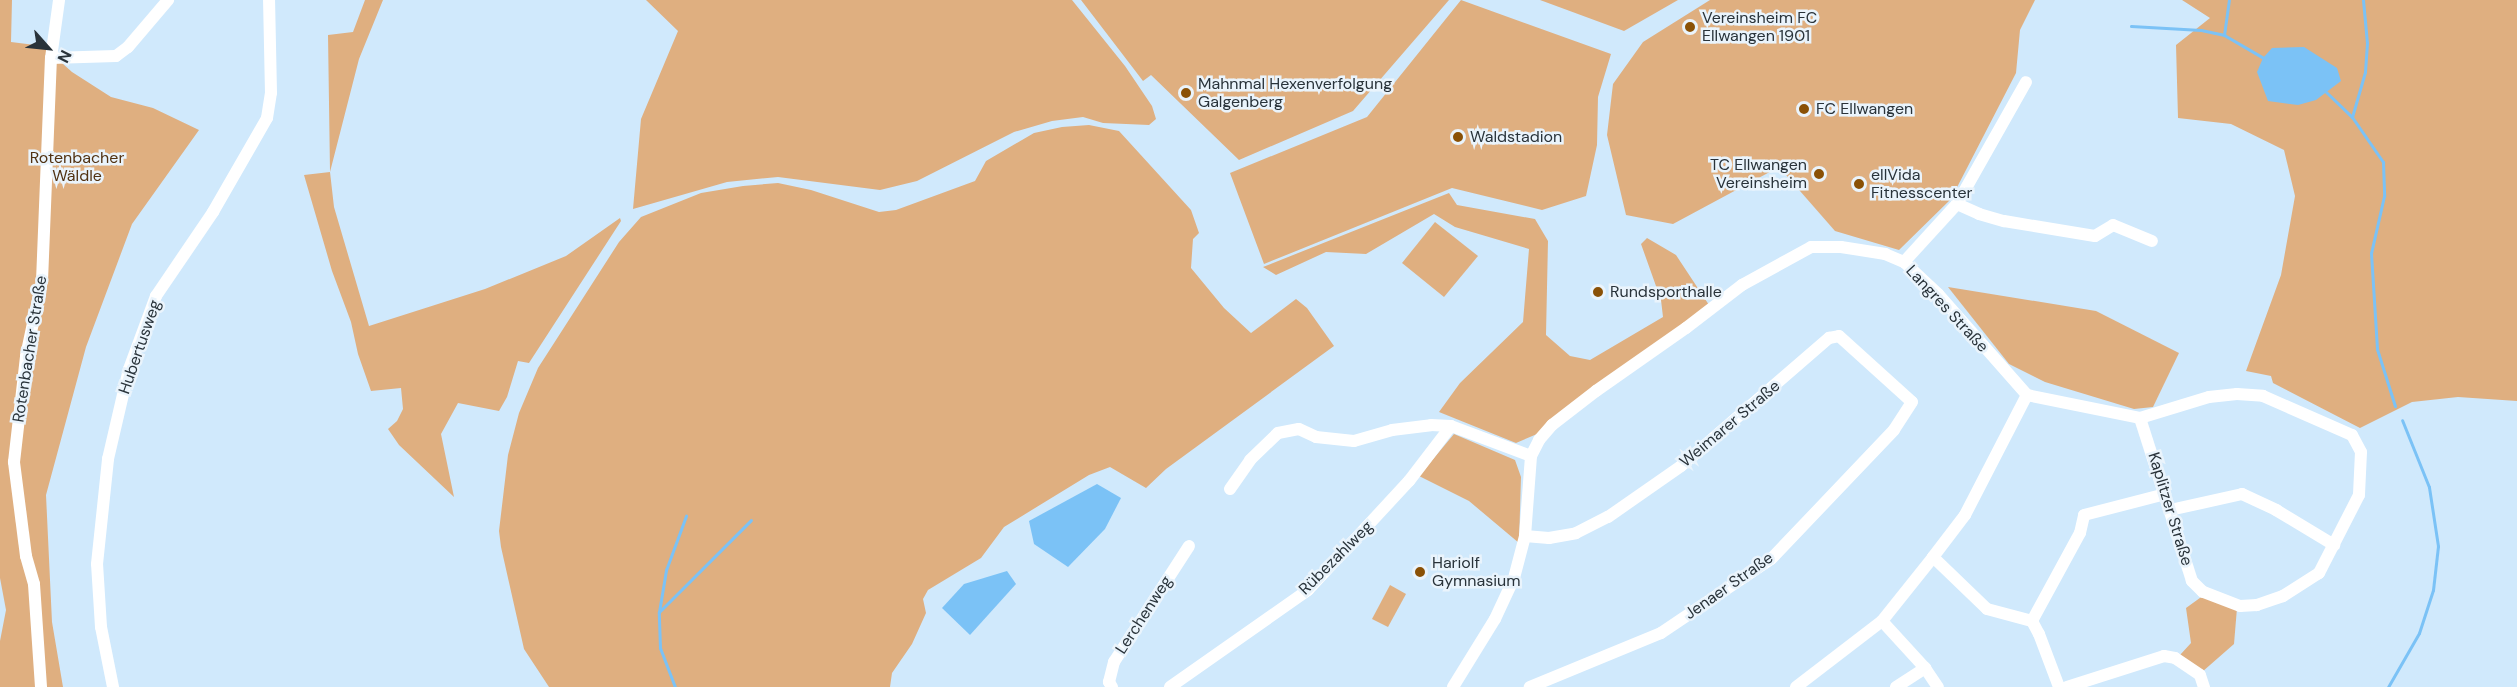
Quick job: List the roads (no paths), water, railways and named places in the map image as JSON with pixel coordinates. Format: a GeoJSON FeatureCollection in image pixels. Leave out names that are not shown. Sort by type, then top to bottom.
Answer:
{"type":"FeatureCollection","features":[{"type":"Feature","properties":{"kind":"street","name":"Rotenbacher Straße"},"geometry":{"type":"LineString","coordinates":[[41,687],[34,584],[26,556],[14,462],[26,356],[42,281],[51,58],[59,0]]}},
{"type":"Feature","properties":{"kind":"street"},"geometry":{"type":"LineString","coordinates":[[51,58],[116,56],[128,47],[168,0]]}},
{"type":"Feature","properties":{"kind":"street","name":"Hubertusweg"},"geometry":{"type":"LineString","coordinates":[[112,687],[102,627],[97,564],[108,459],[129,369],[156,296],[213,212],[267,118],[271,93],[269,0]]}},
{"type":"Feature","properties":{"kind":"street"},"geometry":{"type":"LineString","coordinates":[[1904,262],[1957,204],[2026,82]]}},
{"type":"Feature","properties":{"kind":"street"},"geometry":{"type":"LineString","coordinates":[[1957,204],[1979,214],[2004,221],[2095,236],[2113,225],[2152,241]]}},
{"type":"Feature","properties":{"kind":"street","name":"Langres Straße"},"geometry":{"type":"LineString","coordinates":[[1531,456],[1552,425],[1596,391],[1743,285],[1812,247],[1852,249],[1885,254],[1904,262],[1938,294],[2027,395]]}},
{"type":"Feature","properties":{"kind":"street","name":"Weimarer Straße"},"geometry":{"type":"LineString","coordinates":[[1525,537],[1549,538],[1576,532],[1608,517],[1681,466],[1829,338],[1839,336],[1912,402]]}},
{"type":"Feature","properties":{"kind":"street","name":"Kaplitzer Straße"},"geometry":{"type":"LineString","coordinates":[[2237,394],[2263,396],[2352,435],[2361,452],[2359,495],[2319,573],[2283,596],[2257,604],[2240,606],[2203,591],[2192,581],[2140,418],[2209,397],[2237,394]]}},
{"type":"Feature","properties":{"kind":"street"},"geometry":{"type":"LineString","coordinates":[[1797,687],[1882,621],[1933,557],[1965,515],[2027,395],[2140,418]]}},
{"type":"Feature","properties":{"kind":"street","name":"Jenaer Straße"},"geometry":{"type":"LineString","coordinates":[[1530,687],[1661,633],[1771,559],[1894,430],[1912,402]]}},
{"type":"Feature","properties":{"kind":"street"},"geometry":{"type":"LineString","coordinates":[[1230,489],[1250,460],[1278,434],[1299,429],[1316,437],[1354,441],[1392,430],[1431,425],[1451,426],[1531,456],[1522,555],[1500,608],[1453,687]]}},
{"type":"Feature","properties":{"kind":"street","name":"Rübezahlweg"},"geometry":{"type":"LineString","coordinates":[[1170,687],[1308,590],[1409,481],[1451,426]]}},
{"type":"Feature","properties":{"kind":"street"},"geometry":{"type":"LineString","coordinates":[[2032,621],[2080,533],[2084,514],[2165,494]]}},
{"type":"Feature","properties":{"kind":"street"},"geometry":{"type":"LineString","coordinates":[[2170,510],[2242,494],[2276,510],[2334,545]]}},
{"type":"Feature","properties":{"kind":"street","name":"Lerchenweg"},"geometry":{"type":"LineString","coordinates":[[1112,687],[1109,682],[1114,662],[1189,546]]}},
{"type":"Feature","properties":{"kind":"street"},"geometry":{"type":"LineString","coordinates":[[1933,557],[1987,609],[2032,621],[2039,633],[2059,687]]}},
{"type":"Feature","properties":{"kind":"street"},"geometry":{"type":"LineString","coordinates":[[1882,621],[1925,668],[1938,687]]}},
{"type":"Feature","properties":{"kind":"street"},"geometry":{"type":"LineString","coordinates":[[2074,686],[2164,656],[2175,658],[2200,675],[2204,687]]}},
{"type":"Feature","properties":{"kind":"street"},"geometry":{"type":"LineString","coordinates":[[1896,687],[1925,668]]}},
{"type":"Feature","properties":{"kind":"water"},"geometry":{"type":"Polygon","coordinates":[[[2304,47],[2337,68],[2341,81],[2316,100],[2298,105],[2268,101],[2257,72],[2263,58],[2272,48],[2304,47]]]}},
{"type":"Feature","properties":{"kind":"water"},"geometry":{"type":"Polygon","coordinates":[[[1097,484],[1121,498],[1105,529],[1068,567],[1034,544],[1029,521],[1097,484]]]}},
{"type":"Feature","properties":{"kind":"water"},"geometry":{"type":"Polygon","coordinates":[[[1007,571],[1016,584],[970,635],[942,608],[964,584],[1007,571]]]}},
{"type":"Feature","properties":{"kind":"waterway"},"geometry":{"type":"LineString","coordinates":[[2224,35],[2229,0]]}},
{"type":"Feature","properties":{"kind":"waterway"},"geometry":{"type":"LineString","coordinates":[[2363,0],[2367,43],[2365,72],[2352,117],[2383,162],[2384,196],[2371,253],[2377,349],[2395,406]]}},
{"type":"Feature","properties":{"kind":"waterway"},"geometry":{"type":"LineString","coordinates":[[2131,26],[2201,30],[2224,35],[2267,60]]}},
{"type":"Feature","properties":{"kind":"waterway"},"geometry":{"type":"LineString","coordinates":[[2325,91],[2352,117]]}},
{"type":"Feature","properties":{"kind":"waterway"},"geometry":{"type":"LineString","coordinates":[[2388,687],[2419,633],[2433,590],[2438,546],[2429,487],[2402,420]]}},
{"type":"Feature","properties":{"kind":"waterway"},"geometry":{"type":"LineString","coordinates":[[675,687],[660,648],[659,612],[666,570],[686,516]]}},
{"type":"Feature","properties":{"kind":"waterway"},"geometry":{"type":"LineString","coordinates":[[659,612],[751,520]]}},
{"type":"Feature","properties":{"kind":"place","name":"Vereinsheim FC Ellwangen 1901"},"geometry":{"type":"Point","coordinates":[1690,27]}},
{"type":"Feature","properties":{"kind":"place","name":"Mahnmal Hexenverfolgung Galgenberg"},"geometry":{"type":"Point","coordinates":[1186,93]}},
{"type":"Feature","properties":{"kind":"place","name":"FC Ellwangen"},"geometry":{"type":"Point","coordinates":[1804,109]}},
{"type":"Feature","properties":{"kind":"place","name":"Waldstadion"},"geometry":{"type":"Point","coordinates":[1458,137]}},
{"type":"Feature","properties":{"kind":"place","name":"TC Ellwangen Vereinsheim"},"geometry":{"type":"Point","coordinates":[1819,174]}},
{"type":"Feature","properties":{"kind":"place","name":"ellVida Fitnesscenter"},"geometry":{"type":"Point","coordinates":[1859,184]}},
{"type":"Feature","properties":{"kind":"place","name":"Rundsporthalle"},"geometry":{"type":"Point","coordinates":[1598,292]}},
{"type":"Feature","properties":{"kind":"place","name":"Hariolf Gymnasium"},"geometry":{"type":"Point","coordinates":[1420,572]}},
{"type":"Feature","properties":{"kind":"park label","name":"Rotenbacher Wäldle"},"geometry":{"type":"Point","coordinates":[77,167]}}]}
